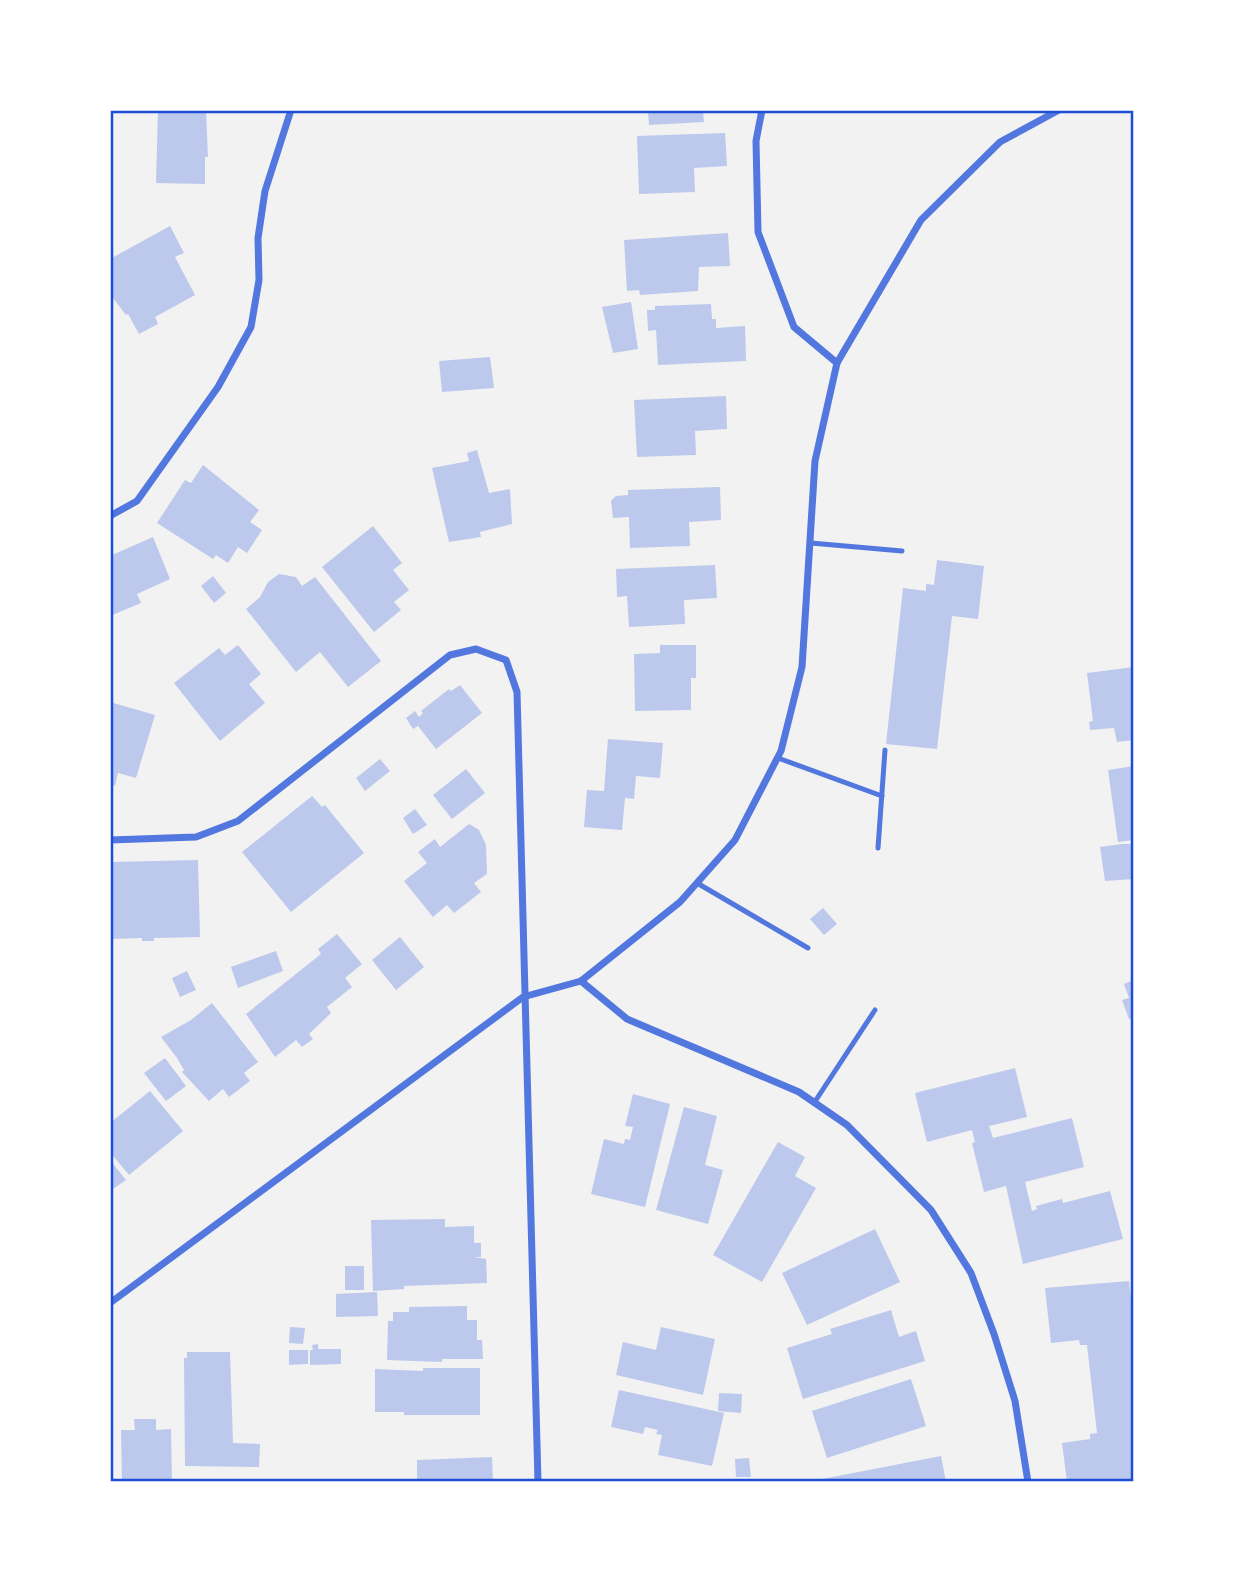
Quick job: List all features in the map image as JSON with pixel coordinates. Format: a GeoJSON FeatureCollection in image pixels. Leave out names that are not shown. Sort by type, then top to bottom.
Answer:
{"type":"FeatureCollection","features":[{"type":"Feature","properties":{"kind":"street"},"geometry":{"type":"LineString","coordinates":[[110,516],[138,501],[218,387],[251,327],[259,280],[258,237],[265,191],[291,110]]}},
{"type":"Feature","properties":{"kind":"street"},"geometry":{"type":"LineString","coordinates":[[762,110],[756,141],[758,232],[794,327],[836,363]]}},
{"type":"Feature","properties":{"kind":"street"},"geometry":{"type":"LineString","coordinates":[[110,1303],[206,1236],[523,997],[581,981],[680,902],[735,840],[778,758],[802,667],[815,461],[836,363],[921,220],[1000,142],[1059,110]]}},
{"type":"Feature","properties":{"kind":"street"},"geometry":{"type":"LineString","coordinates":[[110,840],[195,837],[237,821],[450,655],[476,649],[506,660],[517,692],[523,997],[538,1482]]}},
{"type":"Feature","properties":{"kind":"street"},"geometry":{"type":"LineString","coordinates":[[581,981],[627,1019],[799,1092],[847,1125],[931,1210],[971,1273],[1014,1401],[1028,1482]]}},
{"type":"Feature","properties":{"kind":"lane"},"geometry":{"type":"LineString","coordinates":[[811,543],[902,551]]}},
{"type":"Feature","properties":{"kind":"lane"},"geometry":{"type":"LineString","coordinates":[[878,848],[885,750]]}},
{"type":"Feature","properties":{"kind":"lane"},"geometry":{"type":"LineString","coordinates":[[778,758],[882,796]]}},
{"type":"Feature","properties":{"kind":"lane"},"geometry":{"type":"LineString","coordinates":[[697,883],[808,948]]}},
{"type":"Feature","properties":{"kind":"lane"},"geometry":{"type":"LineString","coordinates":[[814,1103],[875,1010]]}},
{"type":"Feature","properties":{"kind":"building"},"geometry":{"type":"Polygon","coordinates":[[[158,110],[206,110],[208,157],[205,157],[205,184],[156,183],[158,110]]]}},
{"type":"Feature","properties":{"kind":"building"},"geometry":{"type":"Polygon","coordinates":[[[648,110],[703,110],[704,122],[649,125],[648,110]]]}},
{"type":"Feature","properties":{"kind":"building"},"geometry":{"type":"Polygon","coordinates":[[[725,133],[727,166],[694,168],[695,192],[639,194],[637,136],[725,133]]]}},
{"type":"Feature","properties":{"kind":"building"},"geometry":{"type":"Polygon","coordinates":[[[170,226],[184,253],[175,257],[195,295],[155,317],[158,324],[139,334],[128,314],[126,315],[110,294],[110,259],[170,226]]]}},
{"type":"Feature","properties":{"kind":"building"},"geometry":{"type":"Polygon","coordinates":[[[728,233],[730,266],[699,267],[698,291],[640,295],[639,290],[627,291],[624,240],[728,233]]]}},
{"type":"Feature","properties":{"kind":"building"},"geometry":{"type":"Polygon","coordinates":[[[631,302],[638,349],[613,353],[602,307],[631,302]]]}},
{"type":"Feature","properties":{"kind":"building"},"geometry":{"type":"Polygon","coordinates":[[[711,304],[716,328],[745,326],[746,361],[658,365],[656,330],[648,331],[647,310],[655,310],[655,306],[711,304]]]}},
{"type":"Feature","properties":{"kind":"building"},"geometry":{"type":"Polygon","coordinates":[[[490,357],[494,388],[442,392],[439,361],[490,357]]]}},
{"type":"Feature","properties":{"kind":"building"},"geometry":{"type":"Polygon","coordinates":[[[726,396],[727,429],[695,431],[696,455],[637,457],[634,400],[726,396]]]}},
{"type":"Feature","properties":{"kind":"building"},"geometry":{"type":"Polygon","coordinates":[[[477,450],[489,493],[510,489],[512,524],[480,532],[481,537],[449,542],[432,468],[469,461],[467,453],[477,450]]]}},
{"type":"Feature","properties":{"kind":"building"},"geometry":{"type":"Polygon","coordinates":[[[203,465],[259,510],[250,522],[262,530],[247,553],[238,547],[228,563],[216,555],[213,559],[157,523],[185,480],[191,483],[203,465]]]}},
{"type":"Feature","properties":{"kind":"building"},"geometry":{"type":"Polygon","coordinates":[[[720,487],[721,520],[689,522],[690,546],[630,548],[629,517],[613,518],[611,501],[616,496],[628,495],[628,490],[720,487]]]}},
{"type":"Feature","properties":{"kind":"building"},"geometry":{"type":"Polygon","coordinates":[[[373,526],[402,563],[393,570],[409,590],[394,602],[401,610],[374,632],[322,567],[373,526]]]}},
{"type":"Feature","properties":{"kind":"building"},"geometry":{"type":"Polygon","coordinates":[[[153,537],[170,579],[137,594],[141,603],[110,616],[110,556],[153,537]]]}},
{"type":"Feature","properties":{"kind":"building"},"geometry":{"type":"Polygon","coordinates":[[[937,560],[984,566],[978,619],[952,616],[937,749],[886,744],[903,588],[926,591],[926,584],[934,585],[937,560]]]}},
{"type":"Feature","properties":{"kind":"building"},"geometry":{"type":"Polygon","coordinates":[[[715,565],[717,598],[684,600],[685,624],[629,627],[627,596],[617,597],[616,569],[715,565]]]}},
{"type":"Feature","properties":{"kind":"building"},"geometry":{"type":"Polygon","coordinates":[[[279,574],[296,577],[302,586],[315,577],[381,661],[348,687],[320,652],[296,672],[246,609],[260,597],[268,582],[279,574]]]}},
{"type":"Feature","properties":{"kind":"building"},"geometry":{"type":"Polygon","coordinates":[[[213,576],[226,593],[214,603],[201,586],[213,576]]]}},
{"type":"Feature","properties":{"kind":"building"},"geometry":{"type":"Polygon","coordinates":[[[238,645],[261,674],[249,684],[265,703],[220,741],[174,683],[219,648],[225,655],[238,645]]]}},
{"type":"Feature","properties":{"kind":"building"},"geometry":{"type":"Polygon","coordinates":[[[660,645],[696,645],[696,678],[691,678],[691,710],[635,711],[634,654],[660,653],[660,645]]]}},
{"type":"Feature","properties":{"kind":"building"},"geometry":{"type":"Polygon","coordinates":[[[1134,667],[1134,740],[1117,742],[1114,728],[1090,730],[1089,722],[1093,721],[1087,673],[1134,667]]]}},
{"type":"Feature","properties":{"kind":"building"},"geometry":{"type":"Polygon","coordinates":[[[460,685],[482,713],[436,749],[418,726],[413,729],[406,718],[415,711],[419,717],[423,713],[421,711],[449,689],[451,691],[460,685]]]}},
{"type":"Feature","properties":{"kind":"building"},"geometry":{"type":"Polygon","coordinates":[[[110,702],[155,715],[136,778],[118,773],[115,786],[110,784],[110,702]]]}},
{"type":"Feature","properties":{"kind":"building"},"geometry":{"type":"Polygon","coordinates":[[[608,739],[663,743],[660,778],[636,776],[634,799],[625,798],[622,830],[584,827],[587,790],[604,791],[608,739]]]}},
{"type":"Feature","properties":{"kind":"building"},"geometry":{"type":"Polygon","coordinates":[[[380,759],[390,771],[365,791],[356,778],[380,759]]]}},
{"type":"Feature","properties":{"kind":"building"},"geometry":{"type":"Polygon","coordinates":[[[1134,766],[1134,840],[1118,842],[1108,770],[1134,766]]]}},
{"type":"Feature","properties":{"kind":"building"},"geometry":{"type":"Polygon","coordinates":[[[466,769],[485,793],[452,819],[433,795],[466,769]]]}},
{"type":"Feature","properties":{"kind":"building"},"geometry":{"type":"Polygon","coordinates":[[[312,796],[322,807],[325,805],[364,853],[291,912],[242,852],[312,796]]]}},
{"type":"Feature","properties":{"kind":"building"},"geometry":{"type":"Polygon","coordinates":[[[415,809],[427,825],[413,834],[403,818],[415,809]]]}},
{"type":"Feature","properties":{"kind":"building"},"geometry":{"type":"Polygon","coordinates":[[[469,824],[479,830],[486,845],[487,874],[474,883],[481,892],[454,913],[447,905],[433,917],[404,881],[427,863],[418,852],[435,839],[440,847],[469,824]]]}},
{"type":"Feature","properties":{"kind":"building"},"geometry":{"type":"Polygon","coordinates":[[[1134,844],[1134,879],[1105,881],[1100,847],[1134,844]]]}},
{"type":"Feature","properties":{"kind":"building"},"geometry":{"type":"Polygon","coordinates":[[[198,860],[200,937],[154,938],[154,941],[142,941],[142,938],[110,939],[110,862],[198,860]]]}},
{"type":"Feature","properties":{"kind":"building"},"geometry":{"type":"Polygon","coordinates":[[[823,908],[837,924],[824,935],[810,919],[823,908]]]}},
{"type":"Feature","properties":{"kind":"building"},"geometry":{"type":"Polygon","coordinates":[[[337,934],[362,964],[345,978],[352,987],[327,1007],[331,1013],[309,1034],[313,1039],[302,1047],[296,1040],[275,1057],[246,1014],[321,954],[318,949],[337,934]]]}},
{"type":"Feature","properties":{"kind":"building"},"geometry":{"type":"Polygon","coordinates":[[[400,937],[424,967],[396,990],[372,960],[400,937]]]}},
{"type":"Feature","properties":{"kind":"building"},"geometry":{"type":"Polygon","coordinates":[[[276,951],[283,971],[238,988],[231,967],[276,951]]]}},
{"type":"Feature","properties":{"kind":"building"},"geometry":{"type":"Polygon","coordinates":[[[187,971],[196,990],[180,997],[172,978],[187,971]]]}},
{"type":"Feature","properties":{"kind":"building"},"geometry":{"type":"Polygon","coordinates":[[[1131,981],[1134,983],[1134,1018],[1129,1019],[1122,1000],[1129,998],[1124,984],[1131,981]]]}},
{"type":"Feature","properties":{"kind":"building"},"geometry":{"type":"Polygon","coordinates":[[[212,1003],[258,1062],[244,1073],[250,1081],[229,1097],[223,1089],[209,1101],[182,1072],[184,1070],[177,1058],[161,1037],[191,1020],[212,1003]]]}},
{"type":"Feature","properties":{"kind":"building"},"geometry":{"type":"Polygon","coordinates":[[[165,1058],[186,1086],[166,1101],[144,1073],[165,1058]]]}},
{"type":"Feature","properties":{"kind":"building"},"geometry":{"type":"Polygon","coordinates":[[[1015,1068],[1027,1117],[989,1126],[993,1138],[1072,1118],[1084,1167],[1025,1182],[1032,1211],[1037,1209],[1036,1206],[1062,1199],[1063,1203],[1110,1191],[1123,1239],[1023,1264],[1006,1186],[984,1192],[972,1143],[975,1142],[972,1130],[927,1142],[915,1093],[1015,1068]]]}},
{"type":"Feature","properties":{"kind":"building"},"geometry":{"type":"Polygon","coordinates":[[[150,1091],[183,1131],[129,1175],[110,1152],[110,1123],[150,1091]]]}},
{"type":"Feature","properties":{"kind":"building"},"geometry":{"type":"Polygon","coordinates":[[[633,1094],[670,1104],[645,1207],[591,1194],[604,1139],[624,1144],[625,1139],[630,1140],[633,1127],[625,1126],[633,1094]]]}},
{"type":"Feature","properties":{"kind":"building"},"geometry":{"type":"Polygon","coordinates":[[[684,1107],[717,1116],[705,1165],[723,1170],[708,1224],[656,1210],[684,1107]]]}},
{"type":"Feature","properties":{"kind":"building"},"geometry":{"type":"Polygon","coordinates":[[[778,1142],[805,1157],[795,1176],[816,1188],[762,1282],[713,1255],[778,1142]]]}},
{"type":"Feature","properties":{"kind":"building"},"geometry":{"type":"Polygon","coordinates":[[[110,1160],[126,1180],[110,1191],[110,1160]]]}},
{"type":"Feature","properties":{"kind":"building"},"geometry":{"type":"Polygon","coordinates":[[[445,1219],[445,1227],[474,1226],[474,1243],[481,1243],[481,1257],[474,1257],[486,1259],[487,1283],[404,1286],[404,1289],[373,1291],[371,1220],[445,1219]]]}},
{"type":"Feature","properties":{"kind":"building"},"geometry":{"type":"Polygon","coordinates":[[[875,1229],[900,1282],[807,1325],[782,1273],[875,1229]]]}},
{"type":"Feature","properties":{"kind":"building"},"geometry":{"type":"Polygon","coordinates":[[[345,1266],[364,1266],[364,1290],[345,1290],[345,1266]]]}},
{"type":"Feature","properties":{"kind":"building"},"geometry":{"type":"Polygon","coordinates":[[[1129,1281],[1134,1328],[1134,1482],[1067,1482],[1062,1443],[1090,1439],[1090,1434],[1097,1433],[1087,1345],[1080,1345],[1079,1340],[1051,1343],[1045,1288],[1129,1281]]]}},
{"type":"Feature","properties":{"kind":"building"},"geometry":{"type":"Polygon","coordinates":[[[377,1292],[378,1316],[336,1317],[336,1294],[377,1292]]]}},
{"type":"Feature","properties":{"kind":"building"},"geometry":{"type":"Polygon","coordinates":[[[467,1306],[467,1320],[477,1320],[477,1340],[482,1340],[483,1359],[442,1359],[442,1362],[387,1360],[388,1321],[393,1321],[393,1312],[409,1312],[409,1307],[467,1306]]]}},
{"type":"Feature","properties":{"kind":"building"},"geometry":{"type":"Polygon","coordinates":[[[891,1310],[899,1337],[916,1331],[925,1361],[803,1399],[787,1348],[832,1334],[830,1329],[891,1310]]]}},
{"type":"Feature","properties":{"kind":"building"},"geometry":{"type":"Polygon","coordinates":[[[290,1327],[305,1328],[303,1344],[289,1343],[290,1327]]]}},
{"type":"Feature","properties":{"kind":"building"},"geometry":{"type":"Polygon","coordinates":[[[661,1327],[715,1339],[703,1395],[616,1375],[623,1342],[656,1350],[661,1327]]]}},
{"type":"Feature","properties":{"kind":"building"},"geometry":{"type":"Polygon","coordinates":[[[318,1344],[318,1349],[341,1349],[341,1364],[310,1365],[310,1350],[313,1350],[312,1345],[318,1344]]]}},
{"type":"Feature","properties":{"kind":"building"},"geometry":{"type":"Polygon","coordinates":[[[289,1350],[308,1350],[308,1364],[289,1365],[289,1350]]]}},
{"type":"Feature","properties":{"kind":"building"},"geometry":{"type":"Polygon","coordinates":[[[187,1352],[230,1352],[233,1443],[260,1444],[259,1467],[185,1466],[184,1358],[187,1358],[187,1352]]]}},
{"type":"Feature","properties":{"kind":"building"},"geometry":{"type":"Polygon","coordinates":[[[423,1368],[480,1368],[480,1415],[404,1415],[404,1412],[375,1412],[375,1369],[423,1371],[423,1368]]]}},
{"type":"Feature","properties":{"kind":"building"},"geometry":{"type":"Polygon","coordinates":[[[911,1379],[926,1426],[827,1458],[812,1411],[911,1379]]]}},
{"type":"Feature","properties":{"kind":"building"},"geometry":{"type":"Polygon","coordinates":[[[619,1390],[724,1413],[712,1466],[658,1455],[662,1435],[656,1434],[658,1430],[645,1427],[643,1434],[611,1427],[619,1390]]]}},
{"type":"Feature","properties":{"kind":"building"},"geometry":{"type":"Polygon","coordinates":[[[719,1393],[742,1394],[741,1413],[718,1411],[719,1393]]]}},
{"type":"Feature","properties":{"kind":"building"},"geometry":{"type":"Polygon","coordinates":[[[134,1419],[156,1419],[156,1430],[171,1429],[172,1482],[122,1482],[121,1430],[135,1430],[134,1419]]]}},
{"type":"Feature","properties":{"kind":"building"},"geometry":{"type":"Polygon","coordinates":[[[941,1456],[946,1482],[817,1482],[817,1480],[941,1456]]]}},
{"type":"Feature","properties":{"kind":"building"},"geometry":{"type":"Polygon","coordinates":[[[492,1457],[493,1482],[417,1479],[417,1460],[492,1457]]]}},
{"type":"Feature","properties":{"kind":"building"},"geometry":{"type":"Polygon","coordinates":[[[749,1458],[751,1477],[736,1477],[735,1459],[749,1458]]]}}]}
